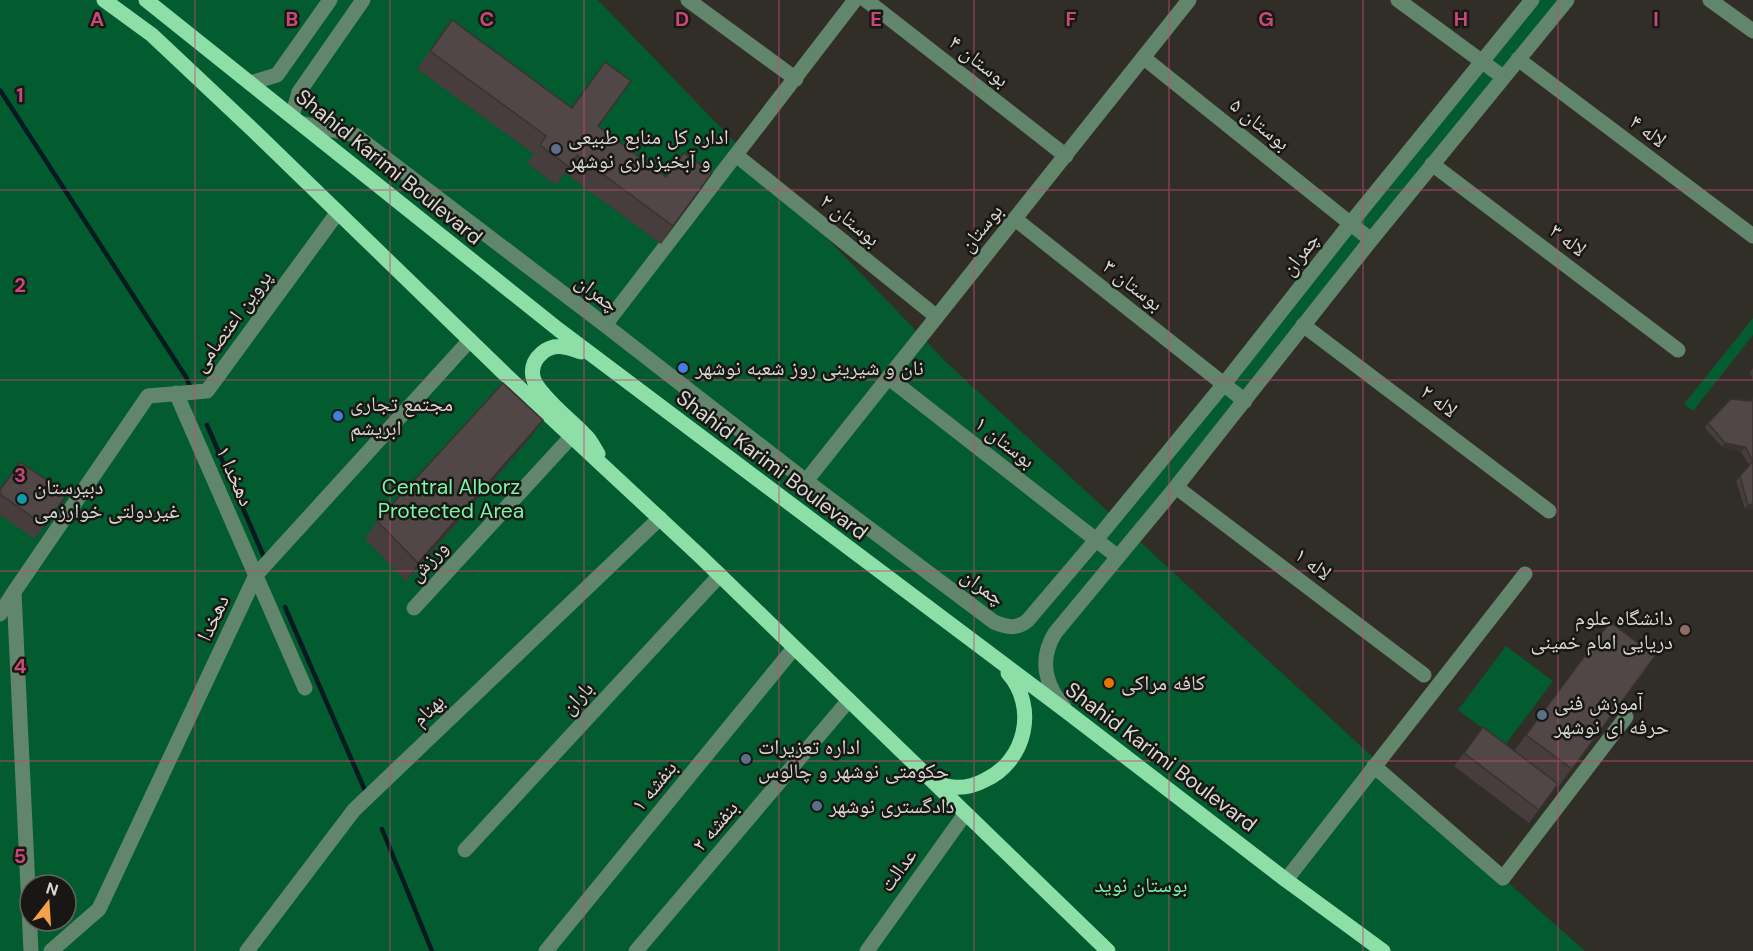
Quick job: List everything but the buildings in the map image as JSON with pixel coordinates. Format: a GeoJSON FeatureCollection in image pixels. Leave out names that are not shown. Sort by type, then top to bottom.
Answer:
{"type":"FeatureCollection","features":[{"type":"Feature","properties":{"kind":"main road"},"geometry":{"type":"LineString","coordinates":[[104,0],[152,34],[511,380],[720,575],[1108,951]]}},
{"type":"Feature","properties":{"kind":"main road","name":"Shahid Karimi Boulevard"},"geometry":{"type":"LineString","coordinates":[[146,0],[559,330],[1383,951]]}},
{"type":"Feature","properties":{"kind":"main road"},"geometry":{"type":"LineString","coordinates":[[595,357],[567,347],[551,346],[533,363],[533,379],[544,395],[588,437],[604,465]]}},
{"type":"Feature","properties":{"kind":"main road"},"geometry":{"type":"LineString","coordinates":[[932,781],[953,787],[975,785],[996,775],[1012,760],[1022,740],[1026,718],[1022,696],[1011,677],[996,659]]}},
{"type":"Feature","properties":{"kind":"street"},"geometry":{"type":"LineString","coordinates":[[250,83],[277,75],[330,0]]}},
{"type":"Feature","properties":{"kind":"street"},"geometry":{"type":"LineString","coordinates":[[688,0],[796,79]]}},
{"type":"Feature","properties":{"kind":"street"},"geometry":{"type":"LineString","coordinates":[[605,325],[855,0]]}},
{"type":"Feature","properties":{"kind":"street","name":"بوستان ۴"},"geometry":{"type":"LineString","coordinates":[[866,0],[1066,156]]}},
{"type":"Feature","properties":{"kind":"street","name":"بوستان"},"geometry":{"type":"LineString","coordinates":[[806,481],[1189,0]]}},
{"type":"Feature","properties":{"kind":"street"},"geometry":{"type":"LineString","coordinates":[[1398,0],[1503,77]]}},
{"type":"Feature","properties":{"kind":"street","name":"چمران"},"geometry":{"type":"LineString","coordinates":[[296,120],[355,135],[806,481],[994,622],[1008,627],[1018,626],[1028,620],[1096,540],[1532,0]]}},
{"type":"Feature","properties":{"kind":"street"},"geometry":{"type":"LineString","coordinates":[[1070,714],[1054,696],[1046,670],[1049,646],[1055,633],[1176,487],[1432,164],[1567,0]]}},
{"type":"Feature","properties":{"kind":"street"},"geometry":{"type":"LineString","coordinates":[[1710,0],[1753,31]]}},
{"type":"Feature","properties":{"kind":"street"},"geometry":{"type":"LineString","coordinates":[[296,120],[300,92],[359,1]]}},
{"type":"Feature","properties":{"kind":"street","name":"بوستان ۵"},"geometry":{"type":"LineString","coordinates":[[1144,58],[1371,240]]}},
{"type":"Feature","properties":{"kind":"street","name":"لاله ۴"},"geometry":{"type":"LineString","coordinates":[[1518,59],[1753,236]]}},
{"type":"Feature","properties":{"kind":"street","name":"بوستان ۲"},"geometry":{"type":"LineString","coordinates":[[736,155],[937,317]]}},
{"type":"Feature","properties":{"kind":"street","name":"لاله ۳"},"geometry":{"type":"LineString","coordinates":[[1432,164],[1678,350]]}},
{"type":"Feature","properties":{"kind":"street","name":"پروین اعتصامی"},"geometry":{"type":"LineString","coordinates":[[0,614],[148,396],[207,391],[338,212]]}},
{"type":"Feature","properties":{"kind":"street","name":"بوستان ۳"},"geometry":{"type":"LineString","coordinates":[[1015,219],[1245,401]]}},
{"type":"Feature","properties":{"kind":"street","name":"لاله ۲"},"geometry":{"type":"LineString","coordinates":[[1303,325],[1549,511]]}},
{"type":"Feature","properties":{"kind":"street","name":"دهخدا"},"geometry":{"type":"LineString","coordinates":[[51,951],[99,909],[256,575],[471,340]]}},
{"type":"Feature","properties":{"kind":"street","name":"بوستان ۱"},"geometry":{"type":"LineString","coordinates":[[889,378],[1118,557]]}},
{"type":"Feature","properties":{"kind":"street","name":"دهخدا ۱"},"geometry":{"type":"LineString","coordinates":[[176,393],[305,688]]}},
{"type":"Feature","properties":{"kind":"street","name":"ورزش"},"geometry":{"type":"LineString","coordinates":[[414,608],[572,437]]}},
{"type":"Feature","properties":{"kind":"street","name":"لاله ۱"},"geometry":{"type":"LineString","coordinates":[[1176,487],[1424,675]]}},
{"type":"Feature","properties":{"kind":"street","name":"بهنام"},"geometry":{"type":"LineString","coordinates":[[247,951],[354,810],[660,518]]}},
{"type":"Feature","properties":{"kind":"street"},"geometry":{"type":"LineString","coordinates":[[1286,880],[1525,574]]}},
{"type":"Feature","properties":{"kind":"street","name":"باران"},"geometry":{"type":"LineString","coordinates":[[465,850],[720,575]]}},
{"type":"Feature","properties":{"kind":"street"},"geometry":{"type":"LineString","coordinates":[[14,592],[31,951]]}},
{"type":"Feature","properties":{"kind":"street","name":"بنفشه ۱"},"geometry":{"type":"LineString","coordinates":[[546,951],[794,648]]}},
{"type":"Feature","properties":{"kind":"street","name":"بنفشه ۲"},"geometry":{"type":"LineString","coordinates":[[636,951],[849,700]]}},
{"type":"Feature","properties":{"kind":"street"},"geometry":{"type":"LineString","coordinates":[[1374,766],[1503,878],[1626,717]]}},
{"type":"Feature","properties":{"kind":"street","name":"عدالت"},"geometry":{"type":"LineString","coordinates":[[867,951],[965,814]]}},
{"type":"Feature","properties":{"kind":"green space","name":"Central Alborz Protected Area"},"geometry":{"type":"Polygon","coordinates":[[[0,0],[598,0],[947,363],[1116,519],[1224,386],[1244,401],[1134,536],[1503,878],[1585,951],[0,951],[0,0]]]}},
{"type":"Feature","properties":{"kind":"green space"},"geometry":{"type":"Polygon","coordinates":[[[1534,0],[1564,0],[1503,76],[1484,62],[1534,0]]]}},
{"type":"Feature","properties":{"kind":"green space"},"geometry":{"type":"Polygon","coordinates":[[[1482,63],[1501,77],[1371,239],[1352,224],[1482,63]]]}},
{"type":"Feature","properties":{"kind":"green space"},"geometry":{"type":"Polygon","coordinates":[[[1350,226],[1369,241],[1245,399],[1227,384],[1350,226]]]}},
{"type":"Feature","properties":{"kind":"green space"},"geometry":{"type":"Polygon","coordinates":[[[1753,318],[1753,335],[1693,411],[1684,404],[1753,318]]]}},
{"type":"Feature","properties":{"kind":"green space"},"geometry":{"type":"Polygon","coordinates":[[[1506,646],[1553,681],[1505,745],[1458,710],[1506,646]]]}},
{"type":"Feature","properties":{"kind":"waterway"},"geometry":{"type":"LineString","coordinates":[[0,90],[190,386]]}},
{"type":"Feature","properties":{"kind":"waterway"},"geometry":{"type":"LineString","coordinates":[[207,425],[264,557]]}},
{"type":"Feature","properties":{"kind":"waterway"},"geometry":{"type":"LineString","coordinates":[[285,607],[367,795]]}},
{"type":"Feature","properties":{"kind":"waterway"},"geometry":{"type":"LineString","coordinates":[[382,829],[432,951]]}},
{"type":"Feature","properties":{"kind":"place","name":"اداره كل منابع طبيعی و آبخيزداری نوشهر"},"geometry":{"type":"Point","coordinates":[556,149]}},
{"type":"Feature","properties":{"kind":"place","name":"نان و شیرینی روز شعبه نوشهر"},"geometry":{"type":"Point","coordinates":[683,368]}},
{"type":"Feature","properties":{"kind":"place","name":"مجتمع تجاری ابریشم"},"geometry":{"type":"Point","coordinates":[338,416]}},
{"type":"Feature","properties":{"kind":"place","name":"دبیرستان غیردولتی خوارزمی"},"geometry":{"type":"Point","coordinates":[22,499]}},
{"type":"Feature","properties":{"kind":"place","name":"دانشگاه علوم دریایی امام خمینی"},"geometry":{"type":"Point","coordinates":[1685,630]}},
{"type":"Feature","properties":{"kind":"place","name":"کافه مراکی"},"geometry":{"type":"Point","coordinates":[1109,683]}},
{"type":"Feature","properties":{"kind":"place","name":"آموزش فنی حرفه ای نوشهر"},"geometry":{"type":"Point","coordinates":[1542,715]}},
{"type":"Feature","properties":{"kind":"place","name":"اداره تعزیرات حکومتی نوشهر و چالوس"},"geometry":{"type":"Point","coordinates":[746,759]}},
{"type":"Feature","properties":{"kind":"place","name":"دادگستری نوشهر"},"geometry":{"type":"Point","coordinates":[817,806]}},
{"type":"Feature","properties":{"kind":"park label","name":"بوستان نوید"},"geometry":{"type":"Point","coordinates":[1141,885]}}]}
